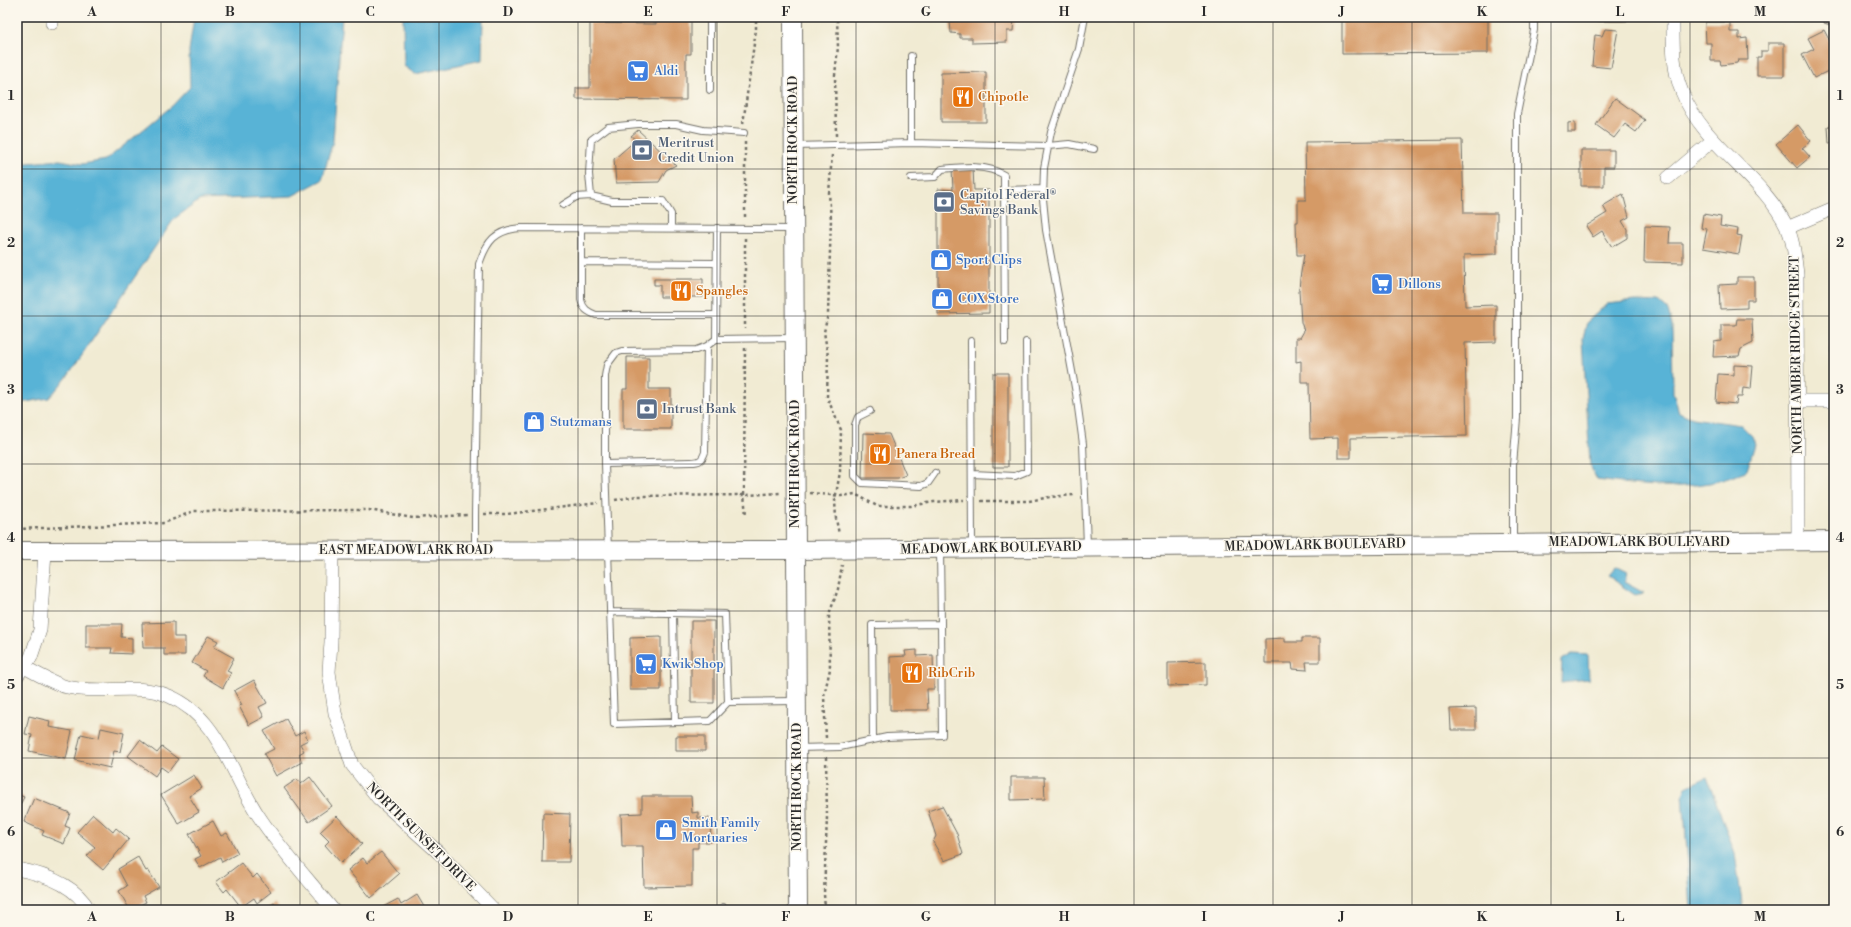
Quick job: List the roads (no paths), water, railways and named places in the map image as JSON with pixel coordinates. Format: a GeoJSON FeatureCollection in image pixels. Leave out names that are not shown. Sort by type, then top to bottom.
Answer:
{"type":"FeatureCollection","features":[{"type":"Feature","properties":{"kind":"main road","name":"NORTH ROCK ROAD"},"geometry":{"type":"LineString","coordinates":[[793,17],[798,910]]}},
{"type":"Feature","properties":{"kind":"main road","name":"MEADOWLARK BOULEVARD"},"geometry":{"type":"LineString","coordinates":[[796,550],[1834,540]]}},
{"type":"Feature","properties":{"kind":"main road","name":"EAST MEADOWLARK ROAD"},"geometry":{"type":"LineString","coordinates":[[17,551],[796,550]]}},
{"type":"Feature","properties":{"kind":"street","name":"NORTH AMBER RIDGE STREET"},"geometry":{"type":"LineString","coordinates":[[1673,17],[1676,73],[1682,92],[1692,113],[1712,140],[1760,189],[1780,214],[1787,228],[1794,253],[1796,274],[1798,400],[1798,541]]}},
{"type":"Feature","properties":{"kind":"street"},"geometry":{"type":"LineString","coordinates":[[1668,178],[1712,140]]}},
{"type":"Feature","properties":{"kind":"street"},"geometry":{"type":"LineString","coordinates":[[1787,228],[1834,208]]}},
{"type":"Feature","properties":{"kind":"street"},"geometry":{"type":"LineString","coordinates":[[1798,400],[1834,401]]}},
{"type":"Feature","properties":{"kind":"street","name":"NORTH SUNSET DRIVE"},"geometry":{"type":"LineString","coordinates":[[332,550],[331,642],[329,672],[335,713],[352,765],[378,798],[439,853],[494,910]]}},
{"type":"Feature","properties":{"kind":"street"},"geometry":{"type":"LineString","coordinates":[[45,551],[40,630],[31,657],[20,671],[66,687],[143,690],[171,697],[189,708],[205,723],[218,740],[246,795],[275,840],[333,910]]}},
{"type":"Feature","properties":{"kind":"street"},"geometry":{"type":"LineString","coordinates":[[17,869],[54,879],[81,897],[90,910]]}},
{"type":"Feature","properties":{"kind":"lane"},"geometry":{"type":"LineString","coordinates":[[710,17],[710,90]]}},
{"type":"Feature","properties":{"kind":"lane"},"geometry":{"type":"LineString","coordinates":[[1085,17],[1079,49],[1051,132],[1044,168],[1043,189],[1046,230],[1076,393],[1083,444],[1087,547]]}},
{"type":"Feature","properties":{"kind":"lane"},"geometry":{"type":"LineString","coordinates":[[1513,543],[1513,465],[1517,418],[1517,114],[1534,30],[1534,17]]}},
{"type":"Feature","properties":{"kind":"lane"},"geometry":{"type":"LineString","coordinates":[[910,56],[911,143]]}},
{"type":"Feature","properties":{"kind":"lane"},"geometry":{"type":"LineString","coordinates":[[591,196],[589,174],[591,140],[608,127],[676,124],[703,130],[744,133]]}},
{"type":"Feature","properties":{"kind":"lane"},"geometry":{"type":"LineString","coordinates":[[793,146],[911,143],[1048,146],[1069,144],[1094,149]]}},
{"type":"Feature","properties":{"kind":"lane"},"geometry":{"type":"LineString","coordinates":[[911,178],[936,177],[942,169],[996,169],[1004,175],[1005,342]]}},
{"type":"Feature","properties":{"kind":"lane"},"geometry":{"type":"LineString","coordinates":[[1004,190],[1043,189]]}},
{"type":"Feature","properties":{"kind":"lane"},"geometry":{"type":"LineString","coordinates":[[563,206],[576,198],[591,196],[612,202],[663,201],[671,214],[671,228]]}},
{"type":"Feature","properties":{"kind":"lane"},"geometry":{"type":"LineString","coordinates":[[580,228],[582,304],[589,313],[716,315]]}},
{"type":"Feature","properties":{"kind":"lane"},"geometry":{"type":"LineString","coordinates":[[716,339],[717,228]]}},
{"type":"Feature","properties":{"kind":"lane"},"geometry":{"type":"LineString","coordinates":[[476,550],[475,515],[479,264],[484,250],[493,237],[510,229],[793,229]]}},
{"type":"Feature","properties":{"kind":"lane"},"geometry":{"type":"LineString","coordinates":[[581,262],[716,263]]}},
{"type":"Feature","properties":{"kind":"lane"},"geometry":{"type":"LineString","coordinates":[[610,612],[725,614],[728,702],[710,721],[614,724],[606,502],[605,464],[605,376],[611,358],[616,353],[622,351],[696,350],[706,346],[716,339],[794,338]]}},
{"type":"Feature","properties":{"kind":"lane"},"geometry":{"type":"LineString","coordinates":[[971,341],[972,548]]}},
{"type":"Feature","properties":{"kind":"lane"},"geometry":{"type":"LineString","coordinates":[[972,474],[1015,476],[1027,471],[1026,342]]}},
{"type":"Feature","properties":{"kind":"lane"},"geometry":{"type":"LineString","coordinates":[[605,464],[700,462],[705,452],[706,439],[706,346]]}},
{"type":"Feature","properties":{"kind":"lane"},"geometry":{"type":"LineString","coordinates":[[870,411],[858,417],[855,424],[855,476],[862,483],[921,486],[928,483],[935,473]]}},
{"type":"Feature","properties":{"kind":"lane"},"geometry":{"type":"LineString","coordinates":[[796,748],[840,748],[886,737],[942,735],[940,549]]}},
{"type":"Feature","properties":{"kind":"lane"},"geometry":{"type":"LineString","coordinates":[[673,613],[675,722]]}},
{"type":"Feature","properties":{"kind":"lane"},"geometry":{"type":"LineString","coordinates":[[873,740],[872,625],[941,624]]}},
{"type":"Feature","properties":{"kind":"lane"},"geometry":{"type":"LineString","coordinates":[[728,702],[796,701]]}},
{"type":"Feature","properties":{"kind":"water"},"geometry":{"type":"Polygon","coordinates":[[[194,17],[342,17],[333,141],[322,180],[292,196],[200,200],[174,219],[68,376],[49,398],[20,403],[17,402],[17,164],[60,160],[82,164],[106,160],[172,106],[190,87],[189,51],[194,17]]]}},
{"type":"Feature","properties":{"kind":"water"},"geometry":{"type":"Polygon","coordinates":[[[403,17],[483,17],[482,60],[415,74],[404,66],[403,17]]]}},
{"type":"Feature","properties":{"kind":"water"},"geometry":{"type":"Polygon","coordinates":[[[1635,301],[1659,302],[1668,310],[1672,325],[1673,393],[1679,412],[1692,418],[1741,425],[1752,436],[1755,444],[1747,470],[1730,478],[1712,483],[1693,485],[1654,486],[1597,480],[1590,465],[1583,339],[1587,322],[1607,304],[1635,301]]]}},
{"type":"Feature","properties":{"kind":"water"},"geometry":{"type":"Polygon","coordinates":[[[1614,568],[1626,574],[1624,582],[1644,593],[1635,595],[1607,576],[1614,568]]]}},
{"type":"Feature","properties":{"kind":"water"},"geometry":{"type":"Polygon","coordinates":[[[1572,654],[1588,655],[1589,679],[1561,682],[1562,660],[1572,654]]]}},
{"type":"Feature","properties":{"kind":"water"},"geometry":{"type":"Polygon","coordinates":[[[1707,777],[1735,854],[1743,910],[1691,910],[1683,794],[1686,787],[1707,777]]]}},
{"type":"Feature","properties":{"kind":"place","name":"Aldi"},"geometry":{"type":"Point","coordinates":[638,71]}},
{"type":"Feature","properties":{"kind":"place","name":"Chipotle"},"geometry":{"type":"Point","coordinates":[963,97]}},
{"type":"Feature","properties":{"kind":"place","name":"Meritrust Credit Union"},"geometry":{"type":"Point","coordinates":[642,150]}},
{"type":"Feature","properties":{"kind":"place","name":"Capitol Federal® Savings Bank"},"geometry":{"type":"Point","coordinates":[944,202]}},
{"type":"Feature","properties":{"kind":"place","name":"Sport Clips"},"geometry":{"type":"Point","coordinates":[941,260]}},
{"type":"Feature","properties":{"kind":"place","name":"Dillons"},"geometry":{"type":"Point","coordinates":[1382,284]}},
{"type":"Feature","properties":{"kind":"place","name":"Spangles"},"geometry":{"type":"Point","coordinates":[681,291]}},
{"type":"Feature","properties":{"kind":"place","name":"COX Store"},"geometry":{"type":"Point","coordinates":[942,299]}},
{"type":"Feature","properties":{"kind":"place","name":"Intrust Bank"},"geometry":{"type":"Point","coordinates":[647,409]}},
{"type":"Feature","properties":{"kind":"place","name":"Stutzmans"},"geometry":{"type":"Point","coordinates":[534,422]}},
{"type":"Feature","properties":{"kind":"place","name":"Panera Bread"},"geometry":{"type":"Point","coordinates":[880,454]}},
{"type":"Feature","properties":{"kind":"place","name":"Kwik Shop"},"geometry":{"type":"Point","coordinates":[646,664]}},
{"type":"Feature","properties":{"kind":"place","name":"RibCrib"},"geometry":{"type":"Point","coordinates":[912,673]}},
{"type":"Feature","properties":{"kind":"place","name":"Smith Family Mortuaries"},"geometry":{"type":"Point","coordinates":[666,830]}}]}
